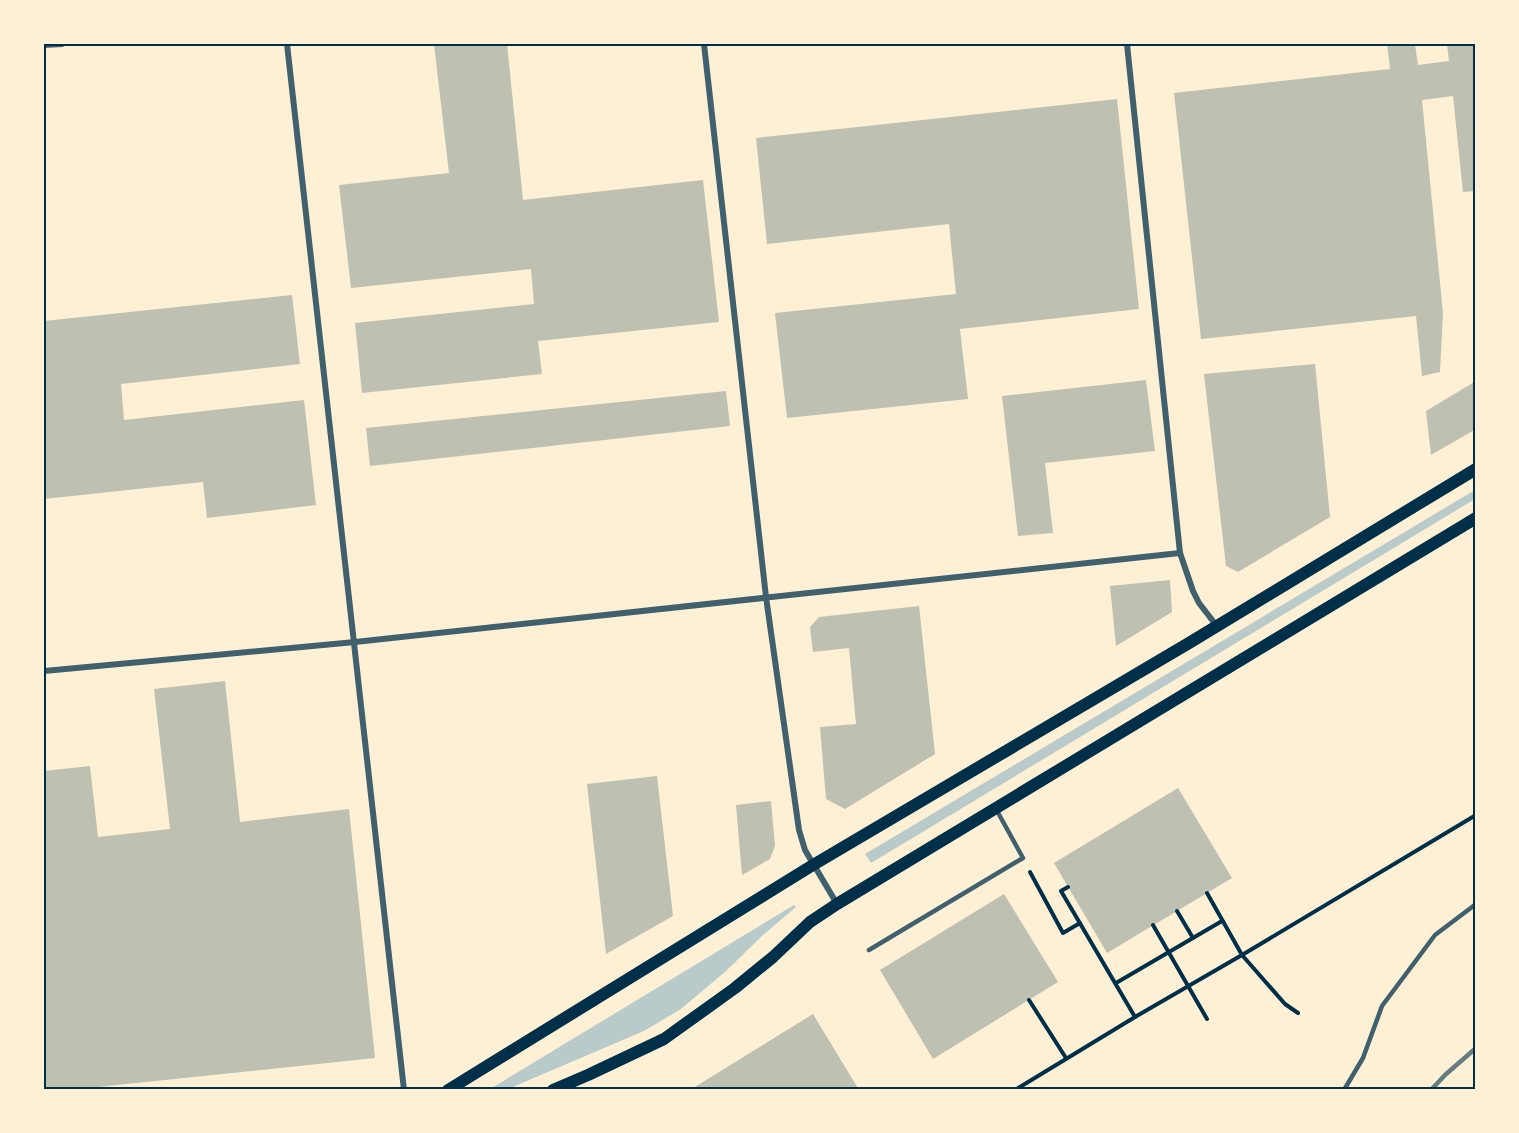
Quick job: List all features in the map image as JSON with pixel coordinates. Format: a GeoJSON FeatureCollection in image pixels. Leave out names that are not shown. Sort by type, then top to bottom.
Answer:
{"type":"FeatureCollection","features":[{"type":"Feature","properties":{"kind":"main road"},"geometry":{"type":"LineString","coordinates":[[448,1089],[813,865],[1476,469]]}},
{"type":"Feature","properties":{"kind":"main road"},"geometry":{"type":"LineString","coordinates":[[553,1089],[664,1039],[735,988],[773,957],[803,928],[837,904],[1476,518]]}},
{"type":"Feature","properties":{"kind":"street"},"geometry":{"type":"LineString","coordinates":[[44,45],[62,44]]}},
{"type":"Feature","properties":{"kind":"street"},"geometry":{"type":"LineString","coordinates":[[287,44],[404,1089]]}},
{"type":"Feature","properties":{"kind":"street"},"geometry":{"type":"LineString","coordinates":[[704,44],[766,597],[800,830],[805,850],[837,904]]}},
{"type":"Feature","properties":{"kind":"street"},"geometry":{"type":"LineString","coordinates":[[1127,44],[1180,553],[1193,591],[1216,625]]}},
{"type":"Feature","properties":{"kind":"street"},"geometry":{"type":"LineString","coordinates":[[44,671],[355,642],[1180,553]]}},
{"type":"Feature","properties":{"kind":"lane"},"geometry":{"type":"LineString","coordinates":[[869,950],[1023,858],[996,809]]}},
{"type":"Feature","properties":{"kind":"lane"},"geometry":{"type":"LineString","coordinates":[[1344,1089],[1363,1058],[1382,1006],[1435,935],[1476,904]]}},
{"type":"Feature","properties":{"kind":"path"},"geometry":{"type":"LineString","coordinates":[[1015,1089],[1476,814]]}},
{"type":"Feature","properties":{"kind":"path"},"geometry":{"type":"LineString","coordinates":[[1023,858],[1063,933],[1080,923]]}},
{"type":"Feature","properties":{"kind":"path"},"geometry":{"type":"LineString","coordinates":[[1068,887],[1061,891],[1135,1017]]}},
{"type":"Feature","properties":{"kind":"path"},"geometry":{"type":"LineString","coordinates":[[1207,893],[1242,955],[1285,1004],[1298,1013]]}},
{"type":"Feature","properties":{"kind":"path"},"geometry":{"type":"LineString","coordinates":[[1177,911],[1193,938]]}},
{"type":"Feature","properties":{"kind":"path"},"geometry":{"type":"LineString","coordinates":[[1116,983],[1222,921]]}},
{"type":"Feature","properties":{"kind":"path"},"geometry":{"type":"LineString","coordinates":[[1153,925],[1207,1019]]}},
{"type":"Feature","properties":{"kind":"path"},"geometry":{"type":"LineString","coordinates":[[1029,1000],[1066,1058]]}},
{"type":"Feature","properties":{"kind":"shaded area"},"geometry":{"type":"Polygon","coordinates":[[[1475,490],[1475,499],[871,863],[865,854],[1475,490]]]}},
{"type":"Feature","properties":{"kind":"shaded area"},"geometry":{"type":"Polygon","coordinates":[[[794,905],[796,907],[681,1009],[644,1031],[508,1089],[490,1089],[794,905]]]}},
{"type":"Feature","properties":{"kind":"building"},"geometry":{"type":"Polygon","coordinates":[[[434,44],[507,44],[523,200],[703,180],[719,322],[538,341],[542,374],[362,393],[355,323],[534,304],[531,269],[351,288],[339,185],[449,173],[434,44]]]}},
{"type":"Feature","properties":{"kind":"building"},"geometry":{"type":"Polygon","coordinates":[[[1387,44],[1415,44],[1418,65],[1449,61],[1447,44],[1476,44],[1476,191],[1463,192],[1453,96],[1422,100],[1443,313],[1440,372],[1422,376],[1416,316],[1201,339],[1174,93],[1390,69],[1387,44]]]}},
{"type":"Feature","properties":{"kind":"building"},"geometry":{"type":"Polygon","coordinates":[[[1117,99],[1139,309],[960,329],[968,399],[787,418],[775,313],[956,294],[949,224],[767,244],[756,138],[1117,99]]]}},
{"type":"Feature","properties":{"kind":"building"},"geometry":{"type":"Polygon","coordinates":[[[292,295],[300,364],[121,384],[124,420],[304,400],[316,505],[207,518],[203,482],[44,499],[44,321],[292,295]]]}},
{"type":"Feature","properties":{"kind":"building"},"geometry":{"type":"Polygon","coordinates":[[[1315,364],[1330,517],[1238,572],[1226,566],[1204,374],[1315,364]]]}},
{"type":"Feature","properties":{"kind":"building"},"geometry":{"type":"Polygon","coordinates":[[[1146,380],[1155,451],[1045,463],[1053,533],[1018,536],[1002,396],[1146,380]]]}},
{"type":"Feature","properties":{"kind":"building"},"geometry":{"type":"Polygon","coordinates":[[[1476,381],[1476,429],[1431,455],[1426,411],[1476,381]]]}},
{"type":"Feature","properties":{"kind":"building"},"geometry":{"type":"Polygon","coordinates":[[[726,391],[730,426],[370,466],[366,428],[726,391]]]}},
{"type":"Feature","properties":{"kind":"building"},"geometry":{"type":"Polygon","coordinates":[[[1170,580],[1172,612],[1116,646],[1110,586],[1170,580]]]}},
{"type":"Feature","properties":{"kind":"building"},"geometry":{"type":"Polygon","coordinates":[[[919,606],[935,754],[845,809],[826,799],[820,727],[856,724],[849,648],[813,652],[810,627],[819,617],[919,606]]]}},
{"type":"Feature","properties":{"kind":"building"},"geometry":{"type":"Polygon","coordinates":[[[225,681],[240,822],[349,809],[375,1058],[88,1088],[88,1090],[44,1090],[44,771],[90,766],[98,837],[170,829],[154,689],[225,681]]]}},
{"type":"Feature","properties":{"kind":"building"},"geometry":{"type":"Polygon","coordinates":[[[657,776],[673,916],[606,954],[587,784],[657,776]]]}},
{"type":"Feature","properties":{"kind":"building"},"geometry":{"type":"Polygon","coordinates":[[[1178,788],[1232,878],[1107,953],[1054,863],[1178,788]]]}},
{"type":"Feature","properties":{"kind":"building"},"geometry":{"type":"Polygon","coordinates":[[[771,801],[775,846],[770,859],[742,875],[736,805],[771,801]]]}},
{"type":"Feature","properties":{"kind":"building"},"geometry":{"type":"Polygon","coordinates":[[[1004,894],[1058,982],[933,1059],[880,970],[1004,894]]]}},
{"type":"Feature","properties":{"kind":"building"},"geometry":{"type":"Polygon","coordinates":[[[813,1014],[859,1090],[690,1090],[813,1014]]]}},
{"type":"Feature","properties":{"kind":"railway"},"geometry":{"type":"LineString","coordinates":[[1431,1090],[1476,1048]]}}]}
